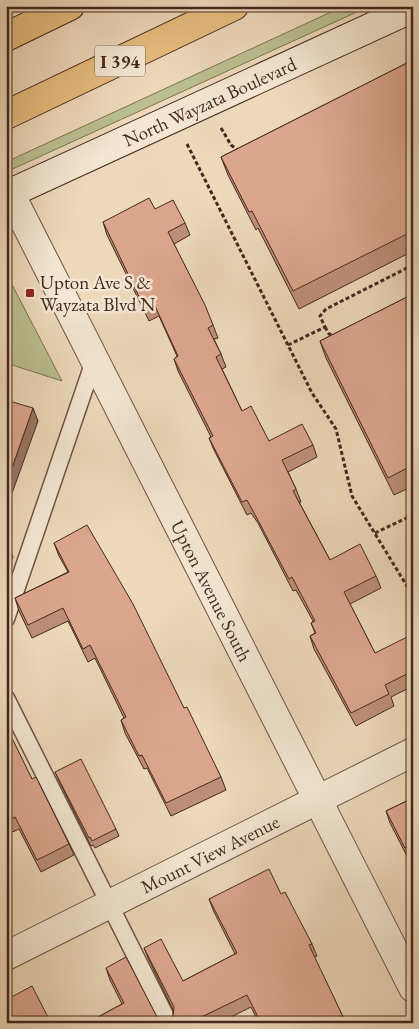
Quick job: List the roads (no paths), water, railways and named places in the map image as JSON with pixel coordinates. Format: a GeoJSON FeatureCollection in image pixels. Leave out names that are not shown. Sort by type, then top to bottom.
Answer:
{"type":"FeatureCollection","features":[{"type":"Feature","properties":{"kind":"highway"},"geometry":{"type":"LineString","coordinates":[[6,37],[70,6]]}},
{"type":"Feature","properties":{"kind":"highway","name":"I 394"},"geometry":{"type":"LineString","coordinates":[[6,115],[234,6]]}},
{"type":"Feature","properties":{"kind":"street","name":"North Wayzata Boulevard"},"geometry":{"type":"LineString","coordinates":[[8,194],[413,8]]}},
{"type":"Feature","properties":{"kind":"street","name":"Upton Avenue South"},"geometry":{"type":"LineString","coordinates":[[8,194],[413,988]]}},
{"type":"Feature","properties":{"kind":"street","name":"Mount View Avenue"},"geometry":{"type":"LineString","coordinates":[[6,956],[413,752]]}},
{"type":"Feature","properties":{"kind":"lane"},"geometry":{"type":"LineString","coordinates":[[6,619],[94,361]]}},
{"type":"Feature","properties":{"kind":"lane"},"geometry":{"type":"LineString","coordinates":[[6,698],[169,1023]]}},
{"type":"Feature","properties":{"kind":"place","name":"Upton Ave S & Wayzata Blvd N"},"geometry":{"type":"Point","coordinates":[30,293]}}]}
